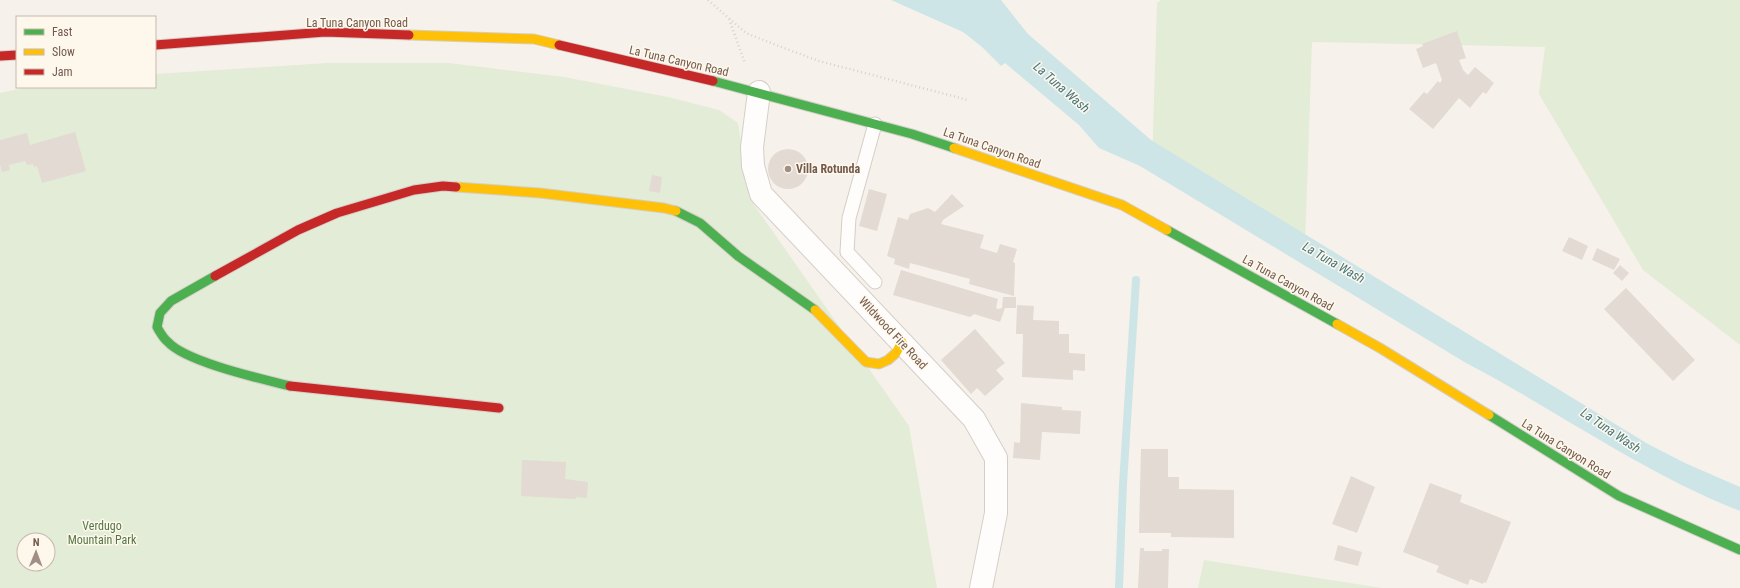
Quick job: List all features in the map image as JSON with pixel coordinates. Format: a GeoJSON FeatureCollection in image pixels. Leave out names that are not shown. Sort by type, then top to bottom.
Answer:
{"type":"FeatureCollection","features":[{"type":"Feature","properties":{"kind":"main road","name":"La Tuna Canyon Road"},"geometry":{"type":"LineString","coordinates":[[156,45],[325,32],[534,39],[759,92],[912,134],[1122,205],[1380,348],[1619,496],[1740,550]]}},
{"type":"Feature","properties":{"kind":"main road"},"geometry":{"type":"LineString","coordinates":[[0,56],[16,55]]}},
{"type":"Feature","properties":{"kind":"main road"},"geometry":{"type":"LineString","coordinates":[[499,408],[298,388],[240,373],[191,356],[168,343],[157,327],[160,313],[171,302],[201,283],[298,230],[337,213],[414,190],[443,186],[540,193],[664,208],[682,213],[700,223],[738,256],[816,310],[866,362],[871,364],[886,362],[895,356],[902,342]]}},
{"type":"Feature","properties":{"kind":"street","name":"Wildwood Fire Road"},"geometry":{"type":"LineString","coordinates":[[759,92],[752,147],[753,166],[761,194],[974,419],[996,458],[996,514],[981,588]]}},
{"type":"Feature","properties":{"kind":"lane"},"geometry":{"type":"LineString","coordinates":[[874,124],[849,218],[847,252],[875,282]]}},
{"type":"Feature","properties":{"kind":"path"},"geometry":{"type":"LineString","coordinates":[[708,0],[746,33],[805,56],[968,100]]}},
{"type":"Feature","properties":{"kind":"path"},"geometry":{"type":"LineString","coordinates":[[728,17],[742,56],[759,92]]}},
{"type":"Feature","properties":{"kind":"green space"},"geometry":{"type":"Polygon","coordinates":[[[1161,0],[1740,0],[1740,345],[1643,270],[1539,94],[1545,47],[1312,42],[1305,246],[1152,165],[1157,3],[1161,0]]]}},
{"type":"Feature","properties":{"kind":"green space","name":"Verdugo Mountain Park"},"geometry":{"type":"Polygon","coordinates":[[[327,63],[449,63],[564,77],[668,97],[719,110],[738,123],[750,199],[909,426],[937,588],[0,588],[0,93],[23,88],[156,88],[156,74],[327,63]]]}},
{"type":"Feature","properties":{"kind":"green space"},"geometry":{"type":"Polygon","coordinates":[[[1204,560],[1382,588],[1198,588],[1204,560]]]}},
{"type":"Feature","properties":{"kind":"water","name":"La Tuna Wash"},"geometry":{"type":"Polygon","coordinates":[[[891,0],[1001,0],[1028,34],[1151,140],[1648,444],[1685,463],[1740,487],[1740,511],[1669,479],[1635,460],[1466,363],[1140,166],[1099,148],[1079,125],[1005,63],[1001,66],[982,47],[963,32],[891,0]]]}},
{"type":"Feature","properties":{"kind":"building"},"geometry":{"type":"Polygon","coordinates":[[[1457,31],[1466,58],[1459,60],[1463,70],[1468,75],[1475,67],[1494,83],[1486,94],[1483,92],[1470,108],[1459,98],[1433,129],[1409,109],[1424,92],[1427,94],[1438,81],[1440,83],[1442,80],[1436,63],[1423,68],[1416,49],[1423,46],[1422,44],[1457,31]]]}},
{"type":"Feature","properties":{"kind":"building"},"geometry":{"type":"Polygon","coordinates":[[[75,132],[86,171],[42,183],[37,166],[34,167],[33,164],[27,165],[25,161],[9,165],[10,170],[2,172],[0,165],[0,140],[27,133],[30,145],[75,132]]]}},
{"type":"Feature","properties":{"kind":"building","name":"Villa Rotunda"},"geometry":{"type":"Polygon","coordinates":[[[792,149],[799,152],[805,158],[808,169],[807,177],[799,186],[792,189],[784,189],[777,186],[769,177],[768,165],[771,158],[780,150],[792,149]]]}},
{"type":"Feature","properties":{"kind":"building"},"geometry":{"type":"Polygon","coordinates":[[[652,175],[662,177],[660,193],[649,191],[652,175]]]}},
{"type":"Feature","properties":{"kind":"building"},"geometry":{"type":"Polygon","coordinates":[[[869,189],[887,194],[877,231],[859,226],[869,189]]]}},
{"type":"Feature","properties":{"kind":"building"},"geometry":{"type":"Polygon","coordinates":[[[952,194],[964,206],[943,220],[941,224],[984,235],[980,248],[997,253],[1000,244],[1017,249],[1013,262],[1015,263],[1014,296],[969,284],[970,279],[910,263],[909,269],[894,264],[895,259],[887,256],[898,217],[908,220],[910,214],[928,208],[935,212],[952,194]]]}},
{"type":"Feature","properties":{"kind":"building"},"geometry":{"type":"Polygon","coordinates":[[[1569,237],[1588,246],[1582,260],[1562,251],[1569,237]]]}},
{"type":"Feature","properties":{"kind":"building"},"geometry":{"type":"Polygon","coordinates":[[[1597,248],[1620,259],[1614,270],[1592,260],[1597,248]]]}},
{"type":"Feature","properties":{"kind":"building"},"geometry":{"type":"Polygon","coordinates":[[[1620,265],[1629,273],[1622,281],[1613,273],[1620,265]]]}},
{"type":"Feature","properties":{"kind":"building"},"geometry":{"type":"Polygon","coordinates":[[[901,270],[998,299],[996,308],[998,309],[1002,308],[1003,297],[1016,297],[1016,308],[1005,308],[1000,322],[974,314],[970,317],[893,295],[901,270]]]}},
{"type":"Feature","properties":{"kind":"building"},"geometry":{"type":"Polygon","coordinates":[[[1626,288],[1695,360],[1673,381],[1604,309],[1626,288]]]}},
{"type":"Feature","properties":{"kind":"building"},"geometry":{"type":"Polygon","coordinates":[[[1017,305],[1034,306],[1033,320],[1059,321],[1059,334],[1069,334],[1069,353],[1085,354],[1085,371],[1073,370],[1073,380],[1022,377],[1023,334],[1016,334],[1017,305]]]}},
{"type":"Feature","properties":{"kind":"building"},"geometry":{"type":"Polygon","coordinates":[[[975,329],[1005,363],[996,370],[1004,379],[985,396],[977,388],[971,394],[941,360],[975,329]]]}},
{"type":"Feature","properties":{"kind":"building"},"geometry":{"type":"Polygon","coordinates":[[[1021,403],[1062,407],[1062,410],[1081,411],[1080,434],[1042,432],[1040,460],[1013,458],[1014,442],[1020,443],[1021,403]]]}},
{"type":"Feature","properties":{"kind":"building"},"geometry":{"type":"Polygon","coordinates":[[[1141,449],[1168,449],[1168,477],[1179,477],[1179,489],[1234,490],[1234,538],[1171,537],[1171,533],[1139,533],[1141,449]]]}},
{"type":"Feature","properties":{"kind":"building"},"geometry":{"type":"Polygon","coordinates":[[[522,460],[566,462],[565,479],[588,482],[587,498],[576,497],[576,499],[521,496],[522,460]]]}},
{"type":"Feature","properties":{"kind":"building"},"geometry":{"type":"Polygon","coordinates":[[[1351,476],[1375,487],[1357,533],[1332,524],[1351,476]]]}},
{"type":"Feature","properties":{"kind":"building"},"geometry":{"type":"Polygon","coordinates":[[[1430,483],[1462,495],[1460,502],[1511,522],[1486,583],[1484,582],[1483,584],[1470,579],[1468,585],[1436,572],[1439,566],[1403,552],[1430,483]]]}},
{"type":"Feature","properties":{"kind":"building"},"geometry":{"type":"Polygon","coordinates":[[[1338,545],[1362,552],[1358,566],[1334,560],[1338,545]]]}},
{"type":"Feature","properties":{"kind":"building"},"geometry":{"type":"Polygon","coordinates":[[[1140,548],[1144,548],[1144,551],[1162,551],[1162,549],[1169,549],[1168,588],[1138,588],[1140,548]]]}},
{"type":"Feature","properties":{"kind":"waterway"},"geometry":{"type":"LineString","coordinates":[[1119,588],[1123,484],[1136,280]]}},
{"type":"Feature","properties":{"kind":"traffic: fast"},"geometry":{"type":"LineString","coordinates":[[713,81],[912,134],[954,148]]}},
{"type":"Feature","properties":{"kind":"traffic: fast"},"geometry":{"type":"LineString","coordinates":[[676,211],[700,223],[738,256],[815,310]]}},
{"type":"Feature","properties":{"kind":"traffic: fast"},"geometry":{"type":"LineString","coordinates":[[1167,230],[1337,324]]}},
{"type":"Feature","properties":{"kind":"traffic: fast"},"geometry":{"type":"LineString","coordinates":[[215,276],[171,301],[160,313],[157,327],[162,335],[177,349],[207,363],[290,386]]}},
{"type":"Feature","properties":{"kind":"traffic: fast"},"geometry":{"type":"LineString","coordinates":[[1489,415],[1619,496],[1740,550]]}},
{"type":"Feature","properties":{"kind":"traffic: slow"},"geometry":{"type":"LineString","coordinates":[[409,35],[534,39],[559,45]]}},
{"type":"Feature","properties":{"kind":"traffic: slow"},"geometry":{"type":"LineString","coordinates":[[954,148],[1122,205],[1167,230]]}},
{"type":"Feature","properties":{"kind":"traffic: slow"},"geometry":{"type":"LineString","coordinates":[[456,187],[540,193],[664,208],[676,211]]}},
{"type":"Feature","properties":{"kind":"traffic: slow"},"geometry":{"type":"LineString","coordinates":[[815,310],[866,362],[879,364],[888,360],[896,353],[902,342]]}},
{"type":"Feature","properties":{"kind":"traffic: slow"},"geometry":{"type":"LineString","coordinates":[[1337,324],[1380,348],[1489,415]]}},
{"type":"Feature","properties":{"kind":"traffic: jam"},"geometry":{"type":"LineString","coordinates":[[156,45],[325,32],[409,35]]}},
{"type":"Feature","properties":{"kind":"traffic: jam"},"geometry":{"type":"LineString","coordinates":[[559,45],[713,81]]}},
{"type":"Feature","properties":{"kind":"traffic: jam"},"geometry":{"type":"LineString","coordinates":[[0,56],[16,55]]}},
{"type":"Feature","properties":{"kind":"traffic: jam"},"geometry":{"type":"LineString","coordinates":[[215,276],[298,230],[337,213],[414,190],[443,186],[456,187]]}},
{"type":"Feature","properties":{"kind":"traffic: jam"},"geometry":{"type":"LineString","coordinates":[[290,386],[499,408]]}},
{"type":"Feature","properties":{"kind":"place","name":"Villa Rotunda"},"geometry":{"type":"Point","coordinates":[788,169]}}]}
